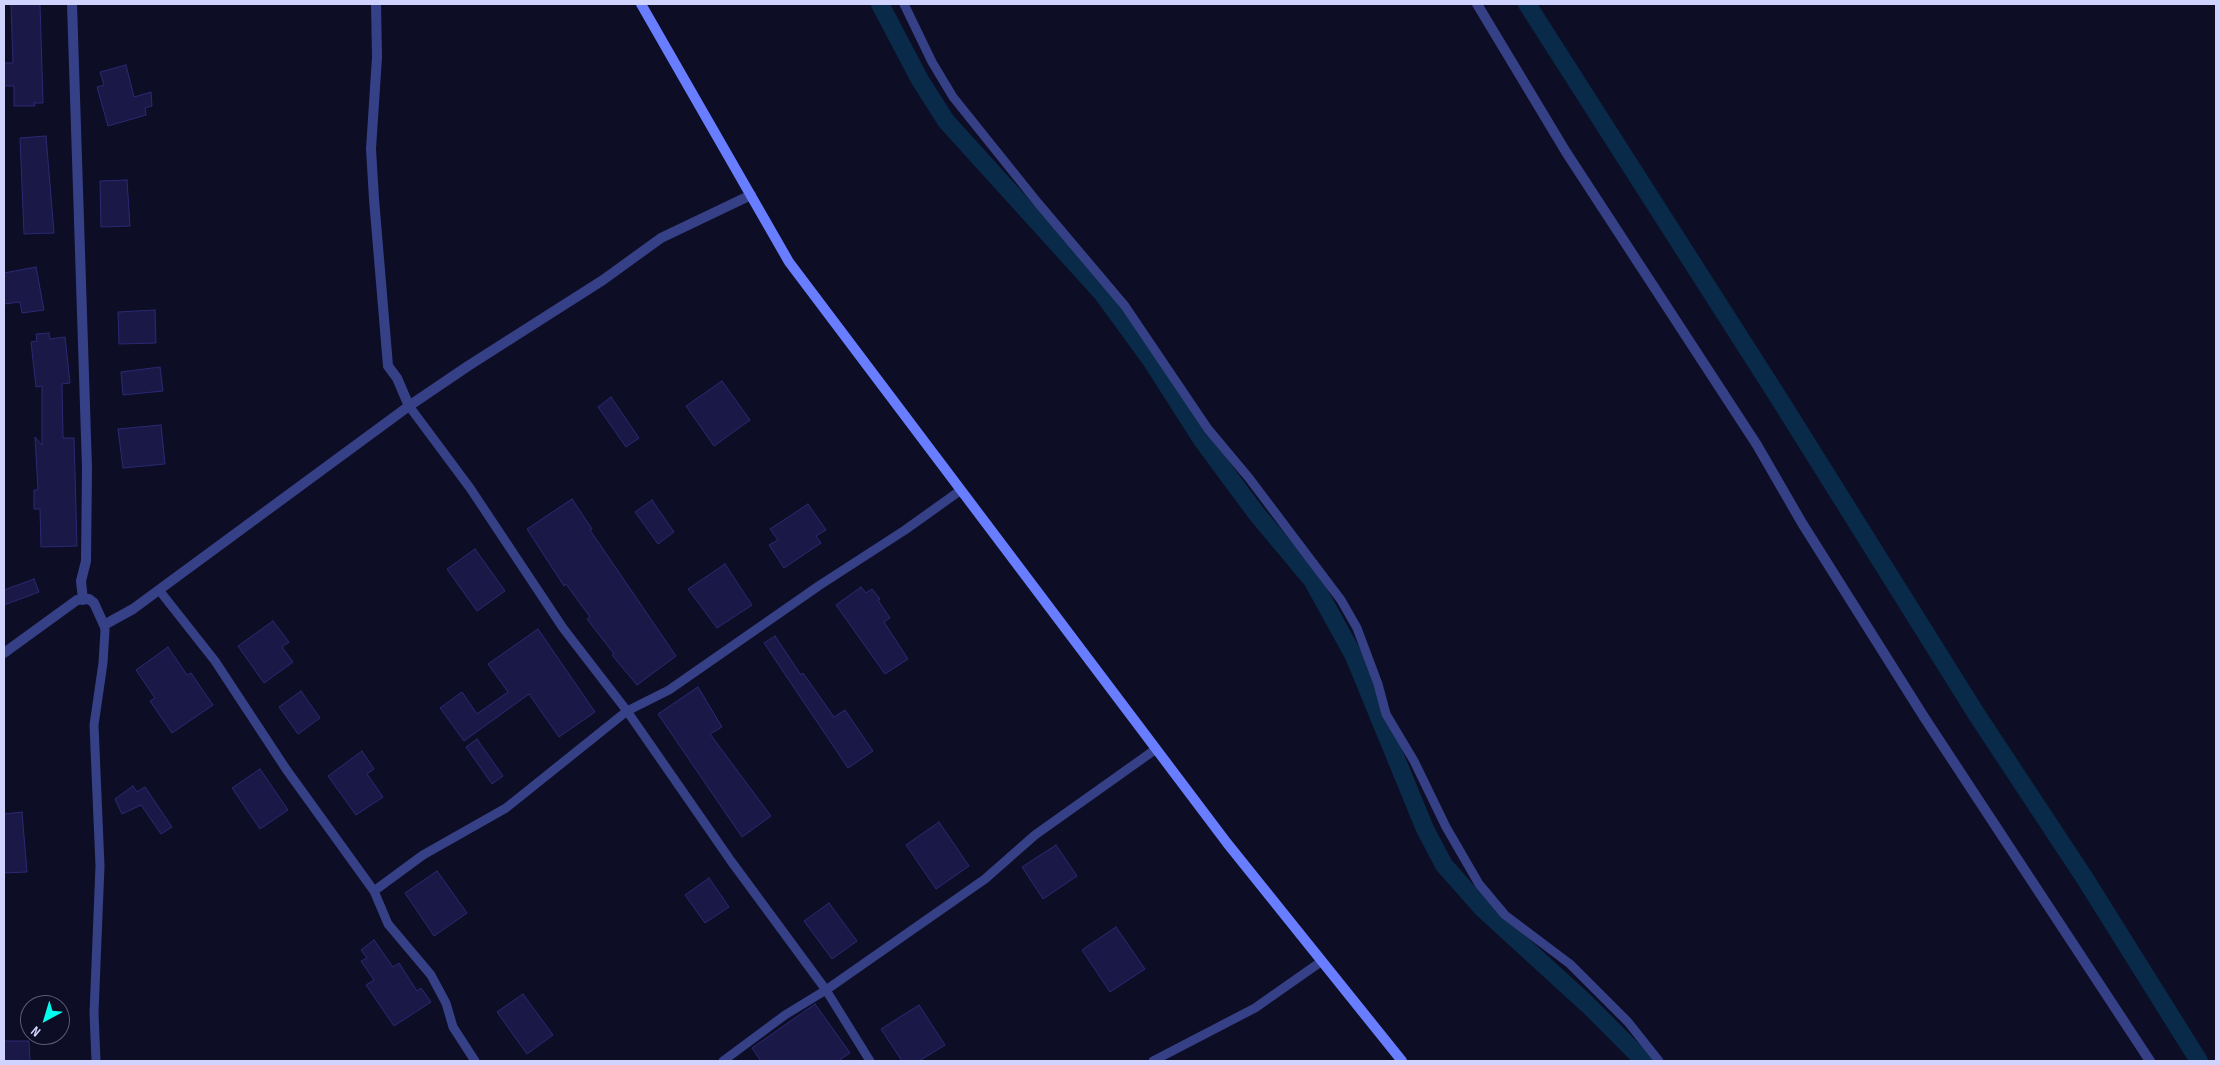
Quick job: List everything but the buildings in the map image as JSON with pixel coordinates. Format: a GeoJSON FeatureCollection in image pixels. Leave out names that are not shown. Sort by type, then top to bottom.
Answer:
{"type":"FeatureCollection","features":[{"type":"Feature","properties":{"kind":"main road"},"geometry":{"type":"LineString","coordinates":[[641,4],[789,262],[1227,843],[1402,1061]]}},
{"type":"Feature","properties":{"kind":"street"},"geometry":{"type":"LineString","coordinates":[[72,4],[88,468],[86,561],[81,581],[82,600]]}},
{"type":"Feature","properties":{"kind":"street"},"geometry":{"type":"LineString","coordinates":[[376,4],[377,57],[371,148],[374,199],[388,366],[397,378],[409,406]]}},
{"type":"Feature","properties":{"kind":"street"},"geometry":{"type":"LineString","coordinates":[[1476,4],[1566,152],[1757,445],[1802,524],[1924,717],[2150,1061]]}},
{"type":"Feature","properties":{"kind":"street"},"geometry":{"type":"LineString","coordinates":[[4,653],[77,600],[89,599],[94,603],[104,625],[133,609],[409,406],[468,366],[603,280],[661,238],[750,195]]}},
{"type":"Feature","properties":{"kind":"lane"},"geometry":{"type":"LineString","coordinates":[[904,4],[932,62],[954,97],[1038,203],[1125,306],[1208,429],[1254,485],[1341,600],[1357,628],[1378,684],[1386,714],[1414,760],[1446,827],[1479,884],[1505,914],[1577,970],[1628,1022],[1659,1061]]}},
{"type":"Feature","properties":{"kind":"lane"},"geometry":{"type":"LineString","coordinates":[[409,406],[470,488],[563,628],[627,712],[731,861],[826,990],[870,1061]]}},
{"type":"Feature","properties":{"kind":"lane"},"geometry":{"type":"LineString","coordinates":[[374,891],[423,855],[506,808],[627,712],[669,690],[961,490]]}},
{"type":"Feature","properties":{"kind":"lane"},"geometry":{"type":"LineString","coordinates":[[159,590],[215,661],[286,769],[374,891],[388,924],[431,975],[446,1003],[453,1027],[475,1061]]}},
{"type":"Feature","properties":{"kind":"lane"},"geometry":{"type":"LineString","coordinates":[[96,1061],[94,1013],[100,866],[94,725],[103,663],[104,625]]}},
{"type":"Feature","properties":{"kind":"lane"},"geometry":{"type":"LineString","coordinates":[[723,1061],[785,1015],[826,990],[984,879],[1034,835],[1156,749]]}},
{"type":"Feature","properties":{"kind":"lane"},"geometry":{"type":"LineString","coordinates":[[1152,1061],[1255,1008],[1322,961]]}},
{"type":"Feature","properties":{"kind":"waterway"},"geometry":{"type":"LineString","coordinates":[[880,4],[920,80],[946,121],[1102,293],[1151,360],[1202,440],[1256,513],[1312,580],[1354,656],[1425,829],[1444,865],[1482,908],[1587,1004],[1644,1061]]}},
{"type":"Feature","properties":{"kind":"waterway"},"geometry":{"type":"LineString","coordinates":[[1527,4],[1780,400],[1977,715],[2084,877],[2199,1061]]}}]}
